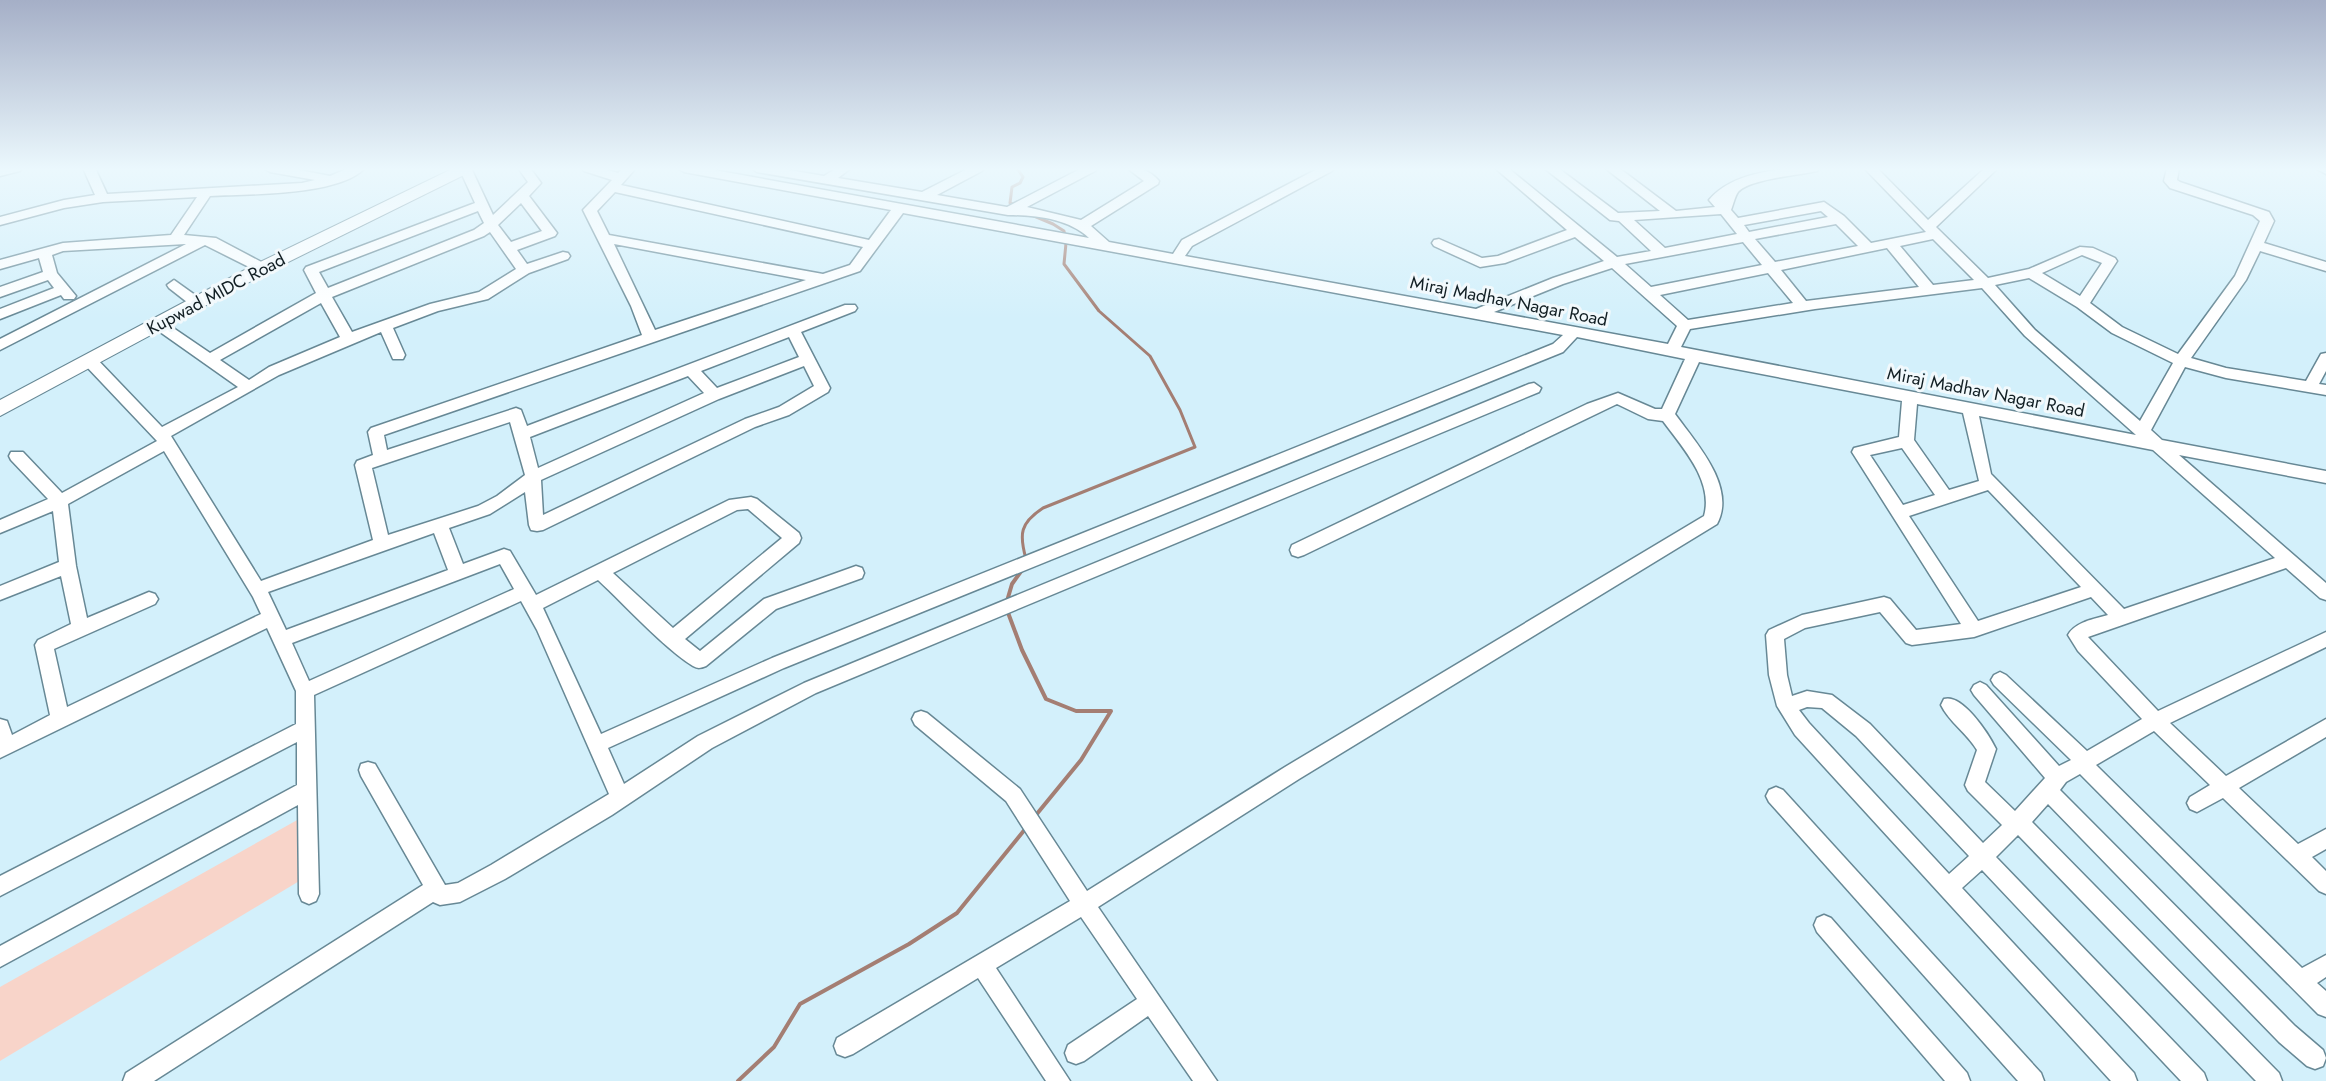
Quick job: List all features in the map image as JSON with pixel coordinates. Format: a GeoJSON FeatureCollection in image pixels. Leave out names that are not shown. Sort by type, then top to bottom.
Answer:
{"type":"FeatureCollection","features":[{"type":"Feature","properties":{"kind":"main road","name":"Kupwad MIDC Road"},"geometry":{"type":"LineString","coordinates":[[0,409],[262,268],[363,218]]}},
{"type":"Feature","properties":{"kind":"street"},"geometry":{"type":"LineString","coordinates":[[175,239],[189,218]]}},
{"type":"Feature","properties":{"kind":"street"},"geometry":{"type":"LineString","coordinates":[[348,339],[311,270],[446,218]]}},
{"type":"Feature","properties":{"kind":"street"},"geometry":{"type":"LineString","coordinates":[[488,218],[524,270]]}},
{"type":"Feature","properties":{"kind":"street"},"geometry":{"type":"LineString","coordinates":[[209,360],[324,295],[479,233],[497,218]]}},
{"type":"Feature","properties":{"kind":"street"},"geometry":{"type":"LineString","coordinates":[[509,248],[550,233],[539,218]]}},
{"type":"Feature","properties":{"kind":"street"},"geometry":{"type":"LineString","coordinates":[[594,218],[638,306],[650,338]]}},
{"type":"Feature","properties":{"kind":"street"},"geometry":{"type":"LineString","coordinates":[[772,218],[872,245]]}},
{"type":"Feature","properties":{"kind":"street"},"geometry":{"type":"LineString","coordinates":[[381,458],[376,432],[855,268],[892,218]]}},
{"type":"Feature","properties":{"kind":"street","name":"Miraj Madhav Nagar Road"},"geometry":{"type":"LineString","coordinates":[[958,218],[1672,350],[2326,477]]}},
{"type":"Feature","properties":{"kind":"street"},"geometry":{"type":"LineString","coordinates":[[1058,218],[1083,225],[1104,245]]}},
{"type":"Feature","properties":{"kind":"street"},"geometry":{"type":"LineString","coordinates":[[1083,225],[1093,218]]}},
{"type":"Feature","properties":{"kind":"street"},"geometry":{"type":"LineString","coordinates":[[1176,258],[1187,243],[1233,218]]}},
{"type":"Feature","properties":{"kind":"street"},"geometry":{"type":"LineString","coordinates":[[1562,218],[1686,326],[1803,306],[1985,283],[2031,273],[2080,251],[2088,251],[2110,261],[2082,304]]}},
{"type":"Feature","properties":{"kind":"street"},"geometry":{"type":"LineString","coordinates":[[1624,218],[1662,253]]}},
{"type":"Feature","properties":{"kind":"street"},"geometry":{"type":"LineString","coordinates":[[1730,218],[1803,306]]}},
{"type":"Feature","properties":{"kind":"street"},"geometry":{"type":"LineString","coordinates":[[1734,223],[1758,218]]}},
{"type":"Feature","properties":{"kind":"street"},"geometry":{"type":"LineString","coordinates":[[1920,218],[1985,283],[2030,333],[2144,430],[2155,444],[2326,593]]}},
{"type":"Feature","properties":{"kind":"street"},"geometry":{"type":"LineString","coordinates":[[1647,293],[1891,244],[1932,231],[1945,218]]}},
{"type":"Feature","properties":{"kind":"street"},"geometry":{"type":"LineString","coordinates":[[2144,430],[2181,361],[2241,277],[2267,221],[2266,218]]}},
{"type":"Feature","properties":{"kind":"street"},"geometry":{"type":"LineString","coordinates":[[1476,315],[1558,281],[1614,262],[1839,219],[1869,249]]}},
{"type":"Feature","properties":{"kind":"street"},"geometry":{"type":"LineString","coordinates":[[1439,243],[1480,263],[1500,260],[1577,231]]}},
{"type":"Feature","properties":{"kind":"street"},"geometry":{"type":"LineString","coordinates":[[603,238],[822,279]]}},
{"type":"Feature","properties":{"kind":"street"},"geometry":{"type":"LineString","coordinates":[[0,265],[63,247],[175,239],[211,241],[262,268]]}},
{"type":"Feature","properties":{"kind":"street"},"geometry":{"type":"LineString","coordinates":[[0,345],[203,241]]}},
{"type":"Feature","properties":{"kind":"street"},"geometry":{"type":"LineString","coordinates":[[1891,244],[1930,291]]}},
{"type":"Feature","properties":{"kind":"street"},"geometry":{"type":"LineString","coordinates":[[2256,245],[2326,267]]}},
{"type":"Feature","properties":{"kind":"street"},"geometry":{"type":"LineString","coordinates":[[44,252],[51,274],[78,306]]}},
{"type":"Feature","properties":{"kind":"street"},"geometry":{"type":"LineString","coordinates":[[0,527],[60,501],[274,371],[348,339],[435,307],[483,296],[524,270],[563,256]]}},
{"type":"Feature","properties":{"kind":"street"},"geometry":{"type":"LineString","coordinates":[[2031,273],[2082,304],[2117,330],[2181,361],[2226,373],[2326,390]]}},
{"type":"Feature","properties":{"kind":"street"},"geometry":{"type":"LineString","coordinates":[[0,292],[51,274]]}},
{"type":"Feature","properties":{"kind":"street"},"geometry":{"type":"LineString","coordinates":[[174,285],[197,303]]}},
{"type":"Feature","properties":{"kind":"street"},"geometry":{"type":"LineString","coordinates":[[0,314],[64,289]]}},
{"type":"Feature","properties":{"kind":"street"},"geometry":{"type":"LineString","coordinates":[[521,434],[850,308]]}},
{"type":"Feature","properties":{"kind":"street"},"geometry":{"type":"LineString","coordinates":[[158,324],[249,387]]}},
{"type":"Feature","properties":{"kind":"street"},"geometry":{"type":"LineString","coordinates":[[385,326],[398,355]]}},
{"type":"Feature","properties":{"kind":"street"},"geometry":{"type":"LineString","coordinates":[[1672,350],[1686,326]]}},
{"type":"Feature","properties":{"kind":"street"},"geometry":{"type":"LineString","coordinates":[[382,543],[363,465],[516,414],[533,477],[533,501],[537,525],[750,423],[784,411],[823,388],[806,360],[806,354],[793,331]]}},
{"type":"Feature","properties":{"kind":"street"},"geometry":{"type":"LineString","coordinates":[[596,745],[788,659],[1558,348],[1573,333]]}},
{"type":"Feature","properties":{"kind":"street"},"geometry":{"type":"LineString","coordinates":[[1667,416],[1694,356]]}},
{"type":"Feature","properties":{"kind":"street"},"geometry":{"type":"LineString","coordinates":[[2310,387],[2326,358]]}},
{"type":"Feature","properties":{"kind":"street"},"geometry":{"type":"LineString","coordinates":[[257,589],[382,543],[484,510],[503,500],[533,477],[714,395],[806,360]]}},
{"type":"Feature","properties":{"kind":"street"},"geometry":{"type":"LineString","coordinates":[[90,361],[164,439],[257,589],[305,691],[309,894]]}},
{"type":"Feature","properties":{"kind":"street"},"geometry":{"type":"LineString","coordinates":[[690,368],[714,395]]}},
{"type":"Feature","properties":{"kind":"street"},"geometry":{"type":"LineString","coordinates":[[368,770],[435,890],[440,895],[460,892],[559,837],[705,742],[810,688],[1534,388]]}},
{"type":"Feature","properties":{"kind":"street"},"geometry":{"type":"LineString","coordinates":[[1298,550],[1592,408],[1618,398],[1637,410],[1653,416],[1667,416]]}},
{"type":"Feature","properties":{"kind":"street"},"geometry":{"type":"LineString","coordinates":[[1910,398],[1906,441],[1946,498]]}},
{"type":"Feature","properties":{"kind":"street"},"geometry":{"type":"LineString","coordinates":[[1970,409],[1984,476],[2121,617]]}},
{"type":"Feature","properties":{"kind":"street"},"geometry":{"type":"LineString","coordinates":[[845,1046],[1084,904],[1302,767],[1711,520],[1715,513],[1705,468],[1667,416]]}},
{"type":"Feature","properties":{"kind":"street"},"geometry":{"type":"LineString","coordinates":[[1906,441],[1860,452],[1974,630]]}},
{"type":"Feature","properties":{"kind":"street"},"geometry":{"type":"LineString","coordinates":[[17,456],[60,501],[68,566],[80,628]]}},
{"type":"Feature","properties":{"kind":"street"},"geometry":{"type":"LineString","coordinates":[[1898,513],[1991,483]]}},
{"type":"Feature","properties":{"kind":"street"},"geometry":{"type":"LineString","coordinates":[[305,691],[528,598],[600,571],[735,504],[751,503],[793,538],[673,639]]}},
{"type":"Feature","properties":{"kind":"street"},"geometry":{"type":"LineString","coordinates":[[439,524],[458,574]]}},
{"type":"Feature","properties":{"kind":"street"},"geometry":{"type":"LineString","coordinates":[[280,640],[504,556],[572,685],[596,745],[621,797]]}},
{"type":"Feature","properties":{"kind":"street"},"geometry":{"type":"LineString","coordinates":[[2287,561],[2086,629],[2077,635],[2156,721],[2326,884]]}},
{"type":"Feature","properties":{"kind":"street"},"geometry":{"type":"LineString","coordinates":[[0,593],[68,566]]}},
{"type":"Feature","properties":{"kind":"street"},"geometry":{"type":"LineString","coordinates":[[600,571],[700,661],[770,604],[856,573]]}},
{"type":"Feature","properties":{"kind":"street"},"geometry":{"type":"LineString","coordinates":[[2094,589],[1974,630],[1912,638],[1884,604],[1802,622],[1776,635],[1778,675],[1786,705],[1802,729],[2126,1081]]}},
{"type":"Feature","properties":{"kind":"street"},"geometry":{"type":"LineString","coordinates":[[60,719],[44,645],[149,599]]}},
{"type":"Feature","properties":{"kind":"street"},"geometry":{"type":"LineString","coordinates":[[0,727],[3,749],[60,719],[272,617]]}},
{"type":"Feature","properties":{"kind":"street"},"geometry":{"type":"LineString","coordinates":[[1947,888],[2018,824],[2052,784],[2083,762],[2156,721],[2326,639]]}},
{"type":"Feature","properties":{"kind":"street"},"geometry":{"type":"LineString","coordinates":[[2000,680],[2326,1006]]}},
{"type":"Feature","properties":{"kind":"street"},"geometry":{"type":"LineString","coordinates":[[1980,690],[2052,784],[2287,1034],[2315,1058]]}},
{"type":"Feature","properties":{"kind":"street"},"geometry":{"type":"LineString","coordinates":[[1786,705],[1808,699],[1826,701],[1863,730],[2196,1081]]}},
{"type":"Feature","properties":{"kind":"street"},"geometry":{"type":"LineString","coordinates":[[1950,705],[1976,731],[1987,749],[1975,785],[2018,824],[2271,1081]]}},
{"type":"Feature","properties":{"kind":"street"},"geometry":{"type":"LineString","coordinates":[[921,719],[1013,795],[1150,1002],[1206,1081]]}},
{"type":"Feature","properties":{"kind":"street"},"geometry":{"type":"LineString","coordinates":[[2197,803],[2326,727]]}},
{"type":"Feature","properties":{"kind":"street"},"geometry":{"type":"LineString","coordinates":[[0,886],[306,728]]}},
{"type":"Feature","properties":{"kind":"street"},"geometry":{"type":"LineString","coordinates":[[0,957],[307,790]]}},
{"type":"Feature","properties":{"kind":"street"},"geometry":{"type":"LineString","coordinates":[[1776,796],[2033,1081]]}},
{"type":"Feature","properties":{"kind":"street"},"geometry":{"type":"LineString","coordinates":[[2297,856],[2326,838]]}},
{"type":"Feature","properties":{"kind":"street"},"geometry":{"type":"LineString","coordinates":[[134,1081],[435,890]]}},
{"type":"Feature","properties":{"kind":"street"},"geometry":{"type":"LineString","coordinates":[[1824,925],[1959,1081]]}},
{"type":"Feature","properties":{"kind":"street"},"geometry":{"type":"LineString","coordinates":[[981,964],[1059,1081]]}},
{"type":"Feature","properties":{"kind":"street"},"geometry":{"type":"LineString","coordinates":[[2301,981],[2326,965]]}},
{"type":"Feature","properties":{"kind":"street"},"geometry":{"type":"LineString","coordinates":[[1076,1053],[1150,1002]]}},
{"type":"Feature","properties":{"kind":"shaded area"},"geometry":{"type":"Polygon","coordinates":[[[299,819],[301,880],[0,1061],[0,987],[299,819]]]}},
{"type":"Feature","properties":{"kind":"waterway"},"geometry":{"type":"LineString","coordinates":[[1026,559],[1022,543],[1023,530],[1035,513],[1195,447],[1180,410],[1150,356],[1099,311],[1064,264],[1066,243],[1064,231],[1040,218]]}},
{"type":"Feature","properties":{"kind":"waterway"},"geometry":{"type":"LineString","coordinates":[[1007,601],[1012,584],[1022,570]]}},
{"type":"Feature","properties":{"kind":"waterway"},"geometry":{"type":"LineString","coordinates":[[1007,610],[1022,650],[1046,699],[1076,711],[1111,711],[1081,760],[1036,815]]}},
{"type":"Feature","properties":{"kind":"waterway"},"geometry":{"type":"LineString","coordinates":[[738,1081],[774,1047],[800,1004],[909,944],[957,913],[1026,828]]}}]}
